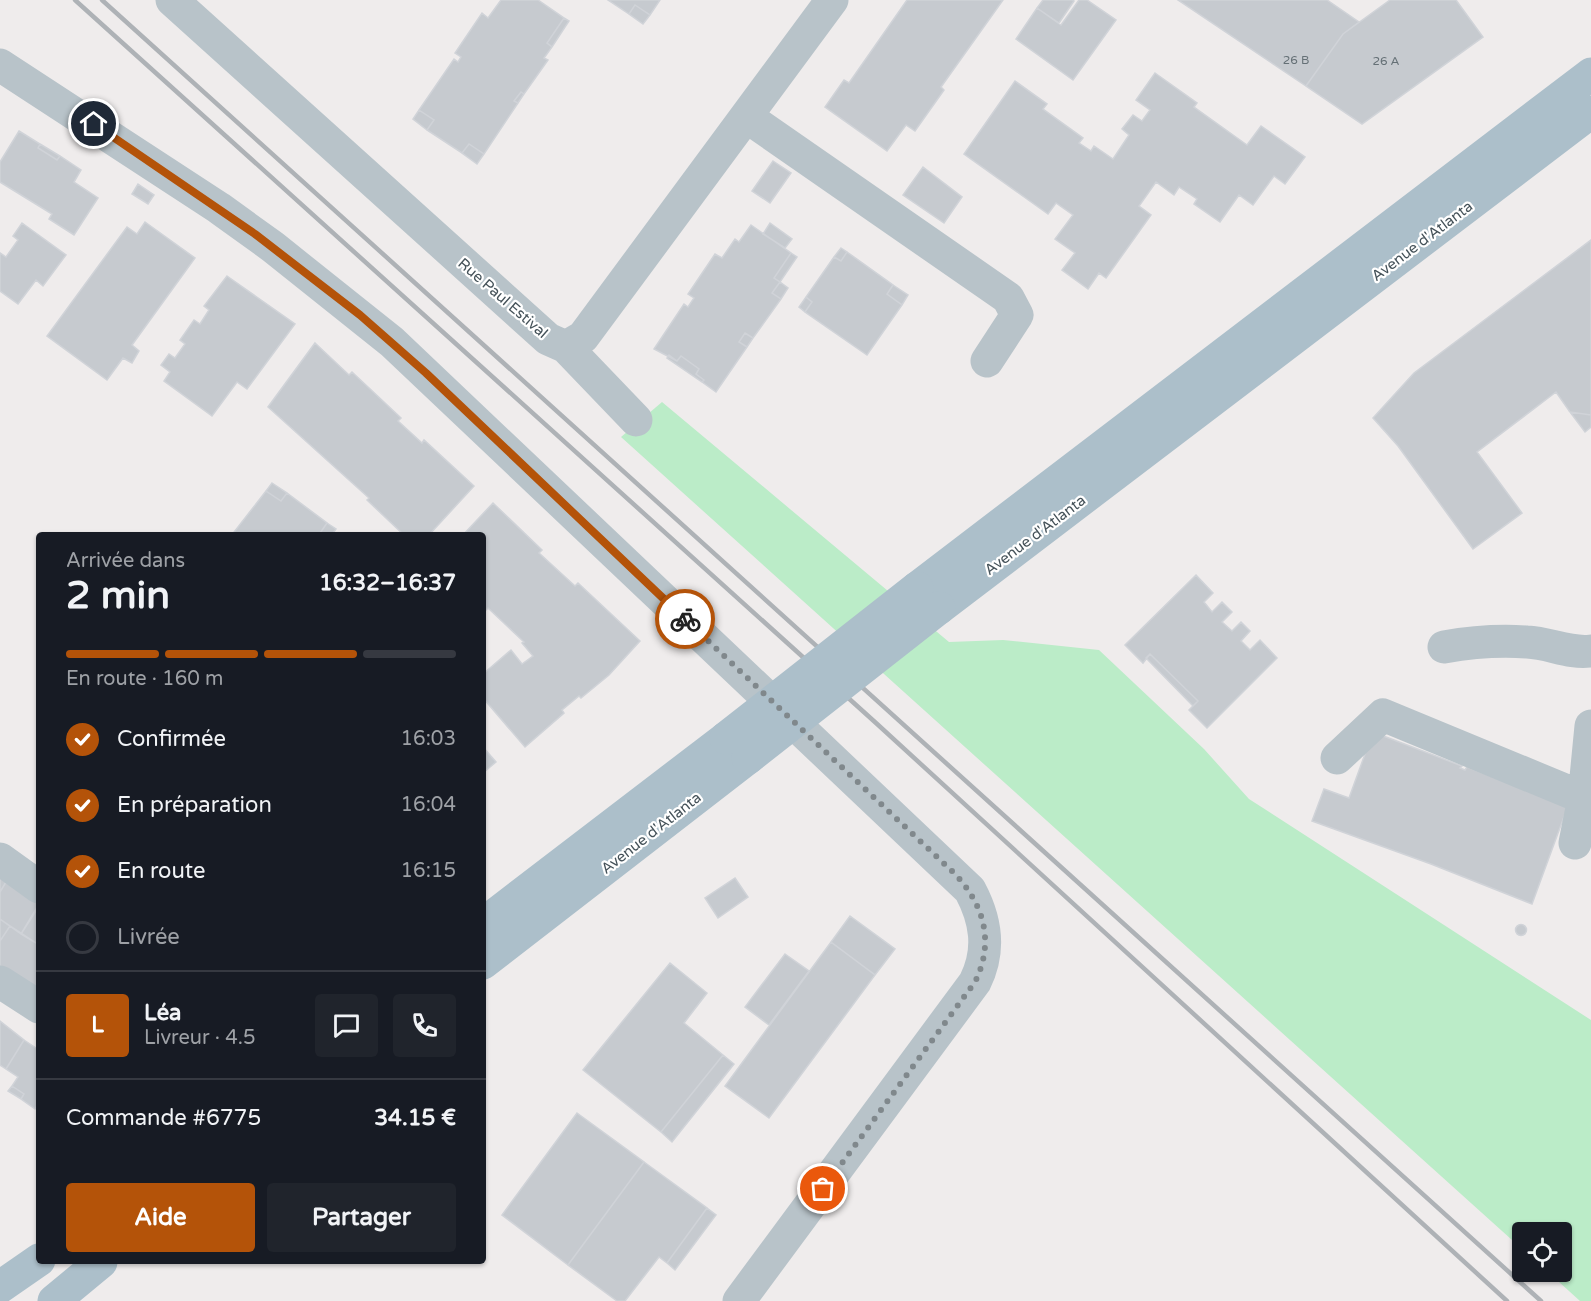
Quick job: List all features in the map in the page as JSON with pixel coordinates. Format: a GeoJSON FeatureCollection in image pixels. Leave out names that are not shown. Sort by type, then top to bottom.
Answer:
{"type":"FeatureCollection","features":[{"type":"Feature","properties":{"kind":"main road","name":"Avenue d'Atlanta"},"geometry":{"type":"LineString","coordinates":[[486,960],[737,748],[1591,74]]}},
{"type":"Feature","properties":{"kind":"main road","name":"Avenue d'Atlanta"},"geometry":{"type":"LineString","coordinates":[[928,598],[1591,112]]}},
{"type":"Feature","properties":{"kind":"main road","name":"Avenue d'Atlanta"},"geometry":{"type":"LineString","coordinates":[[486,922],[737,748]]}},
{"type":"Feature","properties":{"kind":"main road"},"geometry":{"type":"LineString","coordinates":[[0,1287],[36,1262]]}},
{"type":"Feature","properties":{"kind":"main road"},"geometry":{"type":"LineString","coordinates":[[54,1301],[99,1264]]}},
{"type":"Feature","properties":{"kind":"street","name":"Rue Paul Estival"},"geometry":{"type":"LineString","coordinates":[[172,0],[548,339],[566,347],[636,420]]}},
{"type":"Feature","properties":{"kind":"street"},"geometry":{"type":"LineString","coordinates":[[566,347],[583,337],[832,0]]}},
{"type":"Feature","properties":{"kind":"street"},"geometry":{"type":"LineString","coordinates":[[0,65],[228,214],[392,342],[970,890],[978,904],[986,935],[981,969],[975,982],[739,1301]]}},
{"type":"Feature","properties":{"kind":"street"},"geometry":{"type":"LineString","coordinates":[[747,117],[1008,298],[1017,315],[987,361]]}},
{"type":"Feature","properties":{"kind":"street"},"geometry":{"type":"LineString","coordinates":[[1444,647],[1483,640],[1530,642],[1578,653],[1591,651]]}},
{"type":"Feature","properties":{"kind":"street"},"geometry":{"type":"LineString","coordinates":[[1337,758],[1383,715],[1584,798]]}},
{"type":"Feature","properties":{"kind":"street"},"geometry":{"type":"LineString","coordinates":[[1575,843],[1584,798],[1591,726]]}},
{"type":"Feature","properties":{"kind":"street"},"geometry":{"type":"LineString","coordinates":[[0,859],[36,885]]}},
{"type":"Feature","properties":{"kind":"street"},"geometry":{"type":"LineString","coordinates":[[0,982],[36,1005]]}},
{"type":"Feature","properties":{"kind":"street"},"geometry":{"type":"LineString","coordinates":[[0,1299],[44,1264]]}},
{"type":"Feature","properties":{"kind":"green space"},"geometry":{"type":"Polygon","coordinates":[[[662,402],[949,642],[1003,640],[1099,650],[1204,749],[1249,799],[1591,1020],[1591,1301],[1580,1301],[1559,1282],[1572,1282],[1572,1222],[1512,1222],[1512,1240],[621,437],[662,402]]]}},
{"type":"Feature","properties":{"kind":"building"},"geometry":{"type":"Polygon","coordinates":[[[501,0],[538,0],[564,18],[547,43],[552,47],[544,58],[548,60],[524,94],[521,92],[514,101],[518,103],[484,154],[469,144],[462,153],[427,130],[434,120],[419,110],[454,59],[458,62],[461,57],[455,53],[482,13],[488,18],[501,0]]]}},
{"type":"Feature","properties":{"kind":"building"},"geometry":{"type":"Polygon","coordinates":[[[608,0],[660,0],[650,15],[635,5],[629,14],[608,0]]]}},
{"type":"Feature","properties":{"kind":"building"},"geometry":{"type":"Polygon","coordinates":[[[907,0],[1003,0],[941,87],[944,90],[915,131],[906,125],[887,151],[825,107],[844,80],[849,83],[907,0]]]}},
{"type":"Feature","properties":{"kind":"building"},"geometry":{"type":"Polygon","coordinates":[[[1043,0],[1074,1],[1059,23],[1037,8],[1043,0]]]}},
{"type":"Feature","properties":{"kind":"building"},"geometry":{"type":"Polygon","coordinates":[[[1079,0],[1087,0],[1116,20],[1073,80],[1016,39],[1037,8],[1061,25],[1079,0]]]}},
{"type":"Feature","properties":{"kind":"building"},"geometry":{"type":"Polygon","coordinates":[[[1178,0],[1327,0],[1359,22],[1343,34],[1306,86],[1178,0]]]}},
{"type":"Feature","properties":{"kind":"building"},"geometry":{"type":"Polygon","coordinates":[[[1390,0],[1456,0],[1483,37],[1362,124],[1306,86],[1343,34],[1390,0]]]}},
{"type":"Feature","properties":{"kind":"building"},"geometry":{"type":"Polygon","coordinates":[[[635,5],[650,15],[643,24],[629,14],[635,5]]]}},
{"type":"Feature","properties":{"kind":"building"},"geometry":{"type":"Polygon","coordinates":[[[564,18],[569,21],[552,47],[547,43],[564,18]]]}},
{"type":"Feature","properties":{"kind":"building"},"geometry":{"type":"Polygon","coordinates":[[[1155,73],[1197,103],[1194,107],[1247,145],[1261,126],[1305,157],[1285,184],[1274,176],[1253,205],[1239,195],[1220,222],[1194,204],[1197,199],[1179,187],[1174,195],[1156,182],[1139,206],[1151,215],[1106,278],[1099,273],[1088,289],[1062,270],[1075,253],[1055,239],[1073,215],[1056,203],[1048,214],[964,154],[1015,81],[1047,104],[1043,109],[1083,138],[1079,143],[1091,151],[1094,146],[1113,159],[1129,135],[1122,129],[1133,115],[1142,121],[1150,110],[1136,100],[1155,73]]]}},
{"type":"Feature","properties":{"kind":"building"},"geometry":{"type":"Polygon","coordinates":[[[521,92],[524,94],[518,103],[514,101],[521,92]]]}},
{"type":"Feature","properties":{"kind":"building"},"geometry":{"type":"Polygon","coordinates":[[[419,110],[434,120],[427,130],[413,119],[419,110]]]}},
{"type":"Feature","properties":{"kind":"building"},"geometry":{"type":"Polygon","coordinates":[[[19,131],[40,144],[38,148],[57,160],[60,156],[81,170],[74,182],[98,198],[74,235],[49,219],[52,214],[0,182],[0,162],[19,131]]]}},
{"type":"Feature","properties":{"kind":"building"},"geometry":{"type":"Polygon","coordinates":[[[40,144],[60,156],[57,160],[38,148],[40,144]]]}},
{"type":"Feature","properties":{"kind":"building"},"geometry":{"type":"Polygon","coordinates":[[[469,144],[484,154],[477,164],[462,153],[469,144]]]}},
{"type":"Feature","properties":{"kind":"building"},"geometry":{"type":"Polygon","coordinates":[[[773,161],[791,173],[770,203],[752,191],[773,161]]]}},
{"type":"Feature","properties":{"kind":"building"},"geometry":{"type":"Polygon","coordinates":[[[923,167],[962,197],[944,223],[903,195],[923,167]]]}},
{"type":"Feature","properties":{"kind":"building"},"geometry":{"type":"Polygon","coordinates":[[[138,184],[154,195],[148,204],[132,194],[138,184]]]}},
{"type":"Feature","properties":{"kind":"building"},"geometry":{"type":"Polygon","coordinates":[[[145,222],[195,258],[132,345],[139,351],[132,363],[123,358],[107,380],[47,336],[127,227],[137,234],[145,222]]]}},
{"type":"Feature","properties":{"kind":"building"},"geometry":{"type":"Polygon","coordinates":[[[22,223],[66,255],[43,286],[36,280],[18,304],[0,291],[0,253],[6,257],[18,240],[13,236],[22,223]]]}},
{"type":"Feature","properties":{"kind":"building"},"geometry":{"type":"Polygon","coordinates":[[[770,223],[792,239],[785,248],[763,234],[770,223]]]}},
{"type":"Feature","properties":{"kind":"building"},"geometry":{"type":"Polygon","coordinates":[[[751,225],[791,253],[774,278],[780,282],[772,293],[781,299],[753,338],[745,333],[739,342],[747,347],[716,392],[702,382],[704,380],[696,374],[699,369],[681,356],[677,361],[654,349],[684,304],[688,307],[694,298],[688,294],[715,254],[722,258],[735,239],[739,242],[751,225]]]}},
{"type":"Feature","properties":{"kind":"building"},"geometry":{"type":"Polygon","coordinates":[[[1591,240],[1591,415],[1570,412],[1556,392],[1477,452],[1522,513],[1473,549],[1398,446],[1373,418],[1414,373],[1591,240]]]}},
{"type":"Feature","properties":{"kind":"building"},"geometry":{"type":"Polygon","coordinates":[[[841,248],[847,252],[841,261],[834,257],[841,248]]]}},
{"type":"Feature","properties":{"kind":"building"},"geometry":{"type":"Polygon","coordinates":[[[847,252],[893,285],[887,294],[902,305],[867,355],[805,312],[812,302],[806,297],[834,257],[841,261],[847,252]]]}},
{"type":"Feature","properties":{"kind":"building"},"geometry":{"type":"Polygon","coordinates":[[[791,253],[797,257],[780,282],[774,278],[791,253]]]}},
{"type":"Feature","properties":{"kind":"building"},"geometry":{"type":"Polygon","coordinates":[[[227,276],[295,324],[247,389],[237,382],[212,416],[164,381],[170,372],[161,365],[169,354],[175,358],[185,344],[180,340],[194,320],[200,324],[209,310],[204,306],[227,276]]]}},
{"type":"Feature","properties":{"kind":"building"},"geometry":{"type":"Polygon","coordinates":[[[780,282],[788,288],[781,299],[772,293],[780,282]]]}},
{"type":"Feature","properties":{"kind":"building"},"geometry":{"type":"Polygon","coordinates":[[[893,285],[908,295],[902,305],[887,294],[893,285]]]}},
{"type":"Feature","properties":{"kind":"building"},"geometry":{"type":"Polygon","coordinates":[[[806,297],[812,302],[805,312],[799,307],[806,297]]]}},
{"type":"Feature","properties":{"kind":"building"},"geometry":{"type":"Polygon","coordinates":[[[745,333],[753,338],[747,347],[739,342],[745,333]]]}},
{"type":"Feature","properties":{"kind":"building"},"geometry":{"type":"Polygon","coordinates":[[[315,343],[349,375],[352,372],[401,418],[398,421],[422,443],[424,440],[474,486],[432,532],[401,532],[367,500],[369,498],[268,407],[315,343]]]}},
{"type":"Feature","properties":{"kind":"building"},"geometry":{"type":"Polygon","coordinates":[[[669,355],[677,361],[681,356],[699,369],[696,374],[704,380],[702,382],[667,358],[669,355]]]}},
{"type":"Feature","properties":{"kind":"building"},"geometry":{"type":"Polygon","coordinates":[[[1570,412],[1591,415],[1591,427],[1585,432],[1570,412]]]}},
{"type":"Feature","properties":{"kind":"building"},"geometry":{"type":"Polygon","coordinates":[[[272,483],[287,493],[281,501],[266,491],[272,483]]]}},
{"type":"Feature","properties":{"kind":"building"},"geometry":{"type":"Polygon","coordinates":[[[266,491],[281,501],[287,493],[327,523],[321,532],[234,532],[266,491]]]}},
{"type":"Feature","properties":{"kind":"building"},"geometry":{"type":"Polygon","coordinates":[[[493,503],[542,550],[539,553],[575,586],[578,583],[640,641],[609,675],[562,710],[564,713],[525,747],[486,702],[486,671],[511,650],[522,664],[533,656],[522,643],[524,642],[488,608],[486,610],[486,532],[466,532],[493,503]]]}},
{"type":"Feature","properties":{"kind":"building"},"geometry":{"type":"Polygon","coordinates":[[[327,523],[336,529],[334,532],[321,532],[327,523]]]}},
{"type":"Feature","properties":{"kind":"building"},"geometry":{"type":"Polygon","coordinates":[[[1196,575],[1213,593],[1204,602],[1212,612],[1222,602],[1232,612],[1222,622],[1232,631],[1241,622],[1250,631],[1241,641],[1250,650],[1260,640],[1277,658],[1207,728],[1189,710],[1198,701],[1150,654],[1143,663],[1125,645],[1196,575]]]}},
{"type":"Feature","properties":{"kind":"building"},"geometry":{"type":"Polygon","coordinates":[[[1150,654],[1198,701],[1193,706],[1146,658],[1150,654]]]}},
{"type":"Feature","properties":{"kind":"building"},"geometry":{"type":"Polygon","coordinates":[[[1373,732],[1462,766],[1460,768],[1465,770],[1467,767],[1568,806],[1532,904],[1312,821],[1324,789],[1349,798],[1373,732]]]}},
{"type":"Feature","properties":{"kind":"building"},"geometry":{"type":"Polygon","coordinates":[[[486,750],[496,762],[486,770],[486,750]]]}},
{"type":"Feature","properties":{"kind":"building"},"geometry":{"type":"Polygon","coordinates":[[[0,878],[6,882],[0,892],[0,878]]]}},
{"type":"Feature","properties":{"kind":"building"},"geometry":{"type":"Polygon","coordinates":[[[735,878],[748,897],[718,918],[705,898],[735,878]]]}},
{"type":"Feature","properties":{"kind":"building"},"geometry":{"type":"Polygon","coordinates":[[[6,882],[36,902],[36,909],[21,934],[0,919],[0,892],[6,882]]]}},
{"type":"Feature","properties":{"kind":"building"},"geometry":{"type":"Polygon","coordinates":[[[36,911],[36,943],[21,934],[36,911]]]}},
{"type":"Feature","properties":{"kind":"building"},"geometry":{"type":"Polygon","coordinates":[[[850,916],[895,949],[875,975],[831,942],[850,916]]]}},
{"type":"Feature","properties":{"kind":"building"},"geometry":{"type":"Polygon","coordinates":[[[0,919],[10,926],[0,941],[0,919]]]}},
{"type":"Feature","properties":{"kind":"building"},"geometry":{"type":"Polygon","coordinates":[[[1521,925],[1525,926],[1525,934],[1521,935],[1517,934],[1516,930],[1517,926],[1521,925]]]}},
{"type":"Feature","properties":{"kind":"building"},"geometry":{"type":"Polygon","coordinates":[[[10,926],[36,943],[36,992],[0,968],[0,941],[10,926]]]}},
{"type":"Feature","properties":{"kind":"building"},"geometry":{"type":"Polygon","coordinates":[[[831,942],[875,975],[769,1118],[725,1086],[831,942]]]}},
{"type":"Feature","properties":{"kind":"building"},"geometry":{"type":"Polygon","coordinates":[[[785,954],[809,971],[769,1025],[745,1007],[785,954]]]}},
{"type":"Feature","properties":{"kind":"building"},"geometry":{"type":"Polygon","coordinates":[[[670,963],[707,993],[684,1023],[723,1055],[661,1132],[583,1070],[670,963]]]}},
{"type":"Feature","properties":{"kind":"building"},"geometry":{"type":"Polygon","coordinates":[[[0,1021],[24,1040],[6,1069],[0,1065],[0,1021]]]}},
{"type":"Feature","properties":{"kind":"building"},"geometry":{"type":"Polygon","coordinates":[[[24,1040],[36,1048],[35,1109],[21,1099],[24,1094],[12,1086],[18,1077],[6,1069],[24,1040]]]}},
{"type":"Feature","properties":{"kind":"building"},"geometry":{"type":"Polygon","coordinates":[[[723,1055],[734,1064],[672,1142],[661,1132],[723,1055]]]}},
{"type":"Feature","properties":{"kind":"building"},"geometry":{"type":"Polygon","coordinates":[[[12,1086],[24,1094],[21,1099],[8,1091],[12,1086]]]}},
{"type":"Feature","properties":{"kind":"building"},"geometry":{"type":"Polygon","coordinates":[[[577,1113],[644,1162],[568,1265],[502,1215],[577,1113]]]}},
{"type":"Feature","properties":{"kind":"building"},"geometry":{"type":"Polygon","coordinates":[[[644,1162],[707,1208],[667,1263],[659,1257],[625,1301],[617,1301],[568,1265],[644,1162]]]}},
{"type":"Feature","properties":{"kind":"building"},"geometry":{"type":"Polygon","coordinates":[[[707,1208],[716,1215],[675,1270],[667,1263],[707,1208]]]}},
{"type":"Feature","properties":{"kind":"railway"},"geometry":{"type":"LineString","coordinates":[[75,0],[876,723],[1507,1301]]}},
{"type":"Feature","properties":{"kind":"railway"},"geometry":{"type":"LineString","coordinates":[[102,0],[1541,1301]]}},
{"type":"Feature","properties":{"kind":"way so far"},"geometry":{"type":"LineString","coordinates":[[685,619],[954,873],[970,890],[978,904],[982,918],[986,935],[985,951],[975,982],[823,1189]]}},
{"type":"Feature","properties":{"kind":"route"},"geometry":{"type":"LineString","coordinates":[[94,124],[219,208],[360,315],[426,373],[685,619]]}}]}
